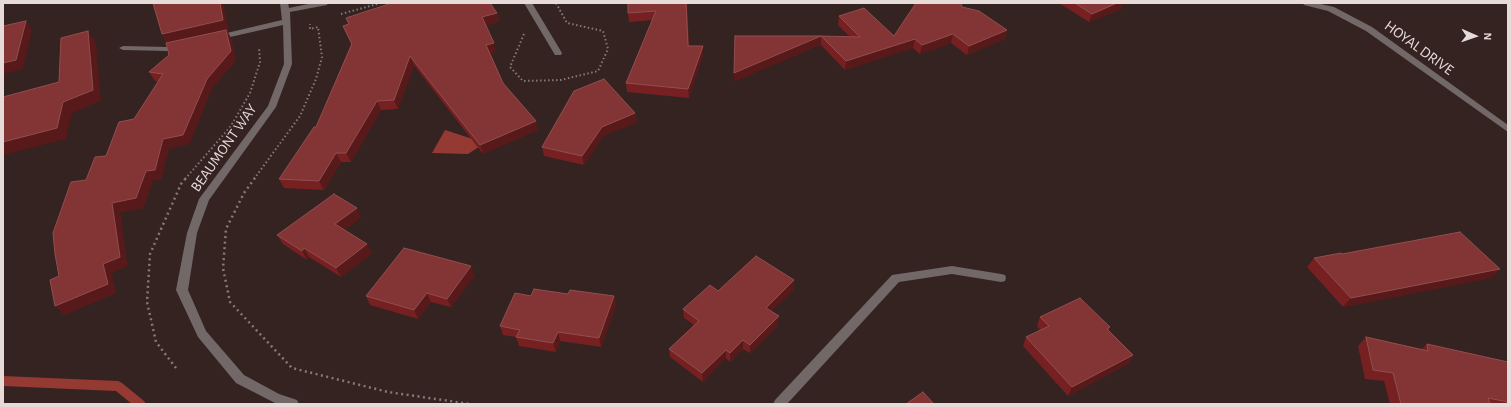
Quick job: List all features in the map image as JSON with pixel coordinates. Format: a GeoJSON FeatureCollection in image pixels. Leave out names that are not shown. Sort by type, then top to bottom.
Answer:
{"type":"FeatureCollection","features":[{"type":"Feature","properties":{"kind":"street"},"geometry":{"type":"LineString","coordinates":[[205,41],[285,12],[324,3]]}},
{"type":"Feature","properties":{"kind":"street"},"geometry":{"type":"LineString","coordinates":[[528,3],[558,53]]}},
{"type":"Feature","properties":{"kind":"street","name":"HOYAL DRIVE"},"geometry":{"type":"LineString","coordinates":[[1307,3],[1331,9],[1369,29],[1508,129]]}},
{"type":"Feature","properties":{"kind":"street","name":"BEAUMONT WAY"},"geometry":{"type":"LineString","coordinates":[[285,12],[288,64],[272,107],[204,199],[192,233],[182,290],[202,334],[240,379],[275,398],[293,404]]}},
{"type":"Feature","properties":{"kind":"street"},"geometry":{"type":"LineString","coordinates":[[123,48],[168,49],[190,44]]}},
{"type":"Feature","properties":{"kind":"street"},"geometry":{"type":"LineString","coordinates":[[779,404],[896,278],[952,270],[1001,278]]}},
{"type":"Feature","properties":{"kind":"path"},"geometry":{"type":"LineString","coordinates":[[338,14],[381,3]]}},
{"type":"Feature","properties":{"kind":"path"},"geometry":{"type":"LineString","coordinates":[[315,19],[310,25],[310,29],[318,27],[322,57],[314,85],[300,116],[244,193],[226,229],[223,268],[230,302],[292,368],[388,392],[470,404]]}},
{"type":"Feature","properties":{"kind":"shaded area"},"geometry":{"type":"Polygon","coordinates":[[[445,130],[485,143],[468,154],[432,153],[445,130]]]}},
{"type":"Feature","properties":{"kind":"building"},"geometry":{"type":"Polygon","coordinates":[[[153,3],[220,3],[223,20],[162,34],[153,3]]]}},
{"type":"Feature","properties":{"kind":"building"},"geometry":{"type":"Polygon","coordinates":[[[392,3],[490,3],[497,13],[482,17],[494,43],[486,45],[503,83],[536,121],[480,145],[410,56],[394,100],[377,101],[346,153],[336,153],[319,181],[279,179],[314,127],[316,127],[352,44],[343,26],[349,24],[346,18],[392,3]]]}},
{"type":"Feature","properties":{"kind":"building"},"geometry":{"type":"Polygon","coordinates":[[[628,3],[686,3],[688,46],[703,46],[688,89],[626,83],[656,11],[628,13],[628,3]]]}},
{"type":"Feature","properties":{"kind":"building"},"geometry":{"type":"Polygon","coordinates":[[[916,3],[961,3],[962,7],[979,11],[1007,30],[969,46],[953,34],[922,45],[915,39],[846,61],[821,36],[860,37],[839,16],[864,8],[894,36],[916,3]]]}},
{"type":"Feature","properties":{"kind":"building"},"geometry":{"type":"Polygon","coordinates":[[[1075,3],[1117,3],[1092,14],[1075,3]]]}},
{"type":"Feature","properties":{"kind":"building"},"geometry":{"type":"Polygon","coordinates":[[[26,21],[16,60],[3,63],[3,26],[26,21]]]}},
{"type":"Feature","properties":{"kind":"building"},"geometry":{"type":"Polygon","coordinates":[[[226,30],[231,51],[207,79],[183,135],[163,139],[155,170],[146,171],[136,198],[112,203],[120,257],[103,264],[108,284],[55,306],[50,280],[59,276],[53,233],[71,182],[86,180],[95,157],[106,156],[119,122],[134,119],[163,74],[149,72],[169,55],[166,43],[226,30]]]}},
{"type":"Feature","properties":{"kind":"building"},"geometry":{"type":"Polygon","coordinates":[[[88,31],[93,90],[63,102],[57,128],[3,142],[3,97],[59,82],[61,38],[88,31]]]}},
{"type":"Feature","properties":{"kind":"building"},"geometry":{"type":"Polygon","coordinates":[[[735,36],[821,36],[734,73],[735,36]]]}},
{"type":"Feature","properties":{"kind":"building"},"geometry":{"type":"Polygon","coordinates":[[[604,79],[635,113],[602,127],[582,156],[542,147],[574,91],[604,79]]]}},
{"type":"Feature","properties":{"kind":"building"},"geometry":{"type":"Polygon","coordinates":[[[334,194],[357,208],[335,224],[367,244],[336,268],[304,248],[302,251],[277,235],[334,194]]]}},
{"type":"Feature","properties":{"kind":"building"},"geometry":{"type":"Polygon","coordinates":[[[1460,232],[1500,269],[1351,298],[1314,258],[1342,254],[1460,232]]]}},
{"type":"Feature","properties":{"kind":"building"},"geometry":{"type":"Polygon","coordinates":[[[404,248],[471,266],[447,299],[427,293],[414,310],[366,296],[404,248]]]}},
{"type":"Feature","properties":{"kind":"building"},"geometry":{"type":"Polygon","coordinates":[[[756,256],[794,280],[766,308],[779,316],[750,345],[743,340],[730,353],[726,350],[702,373],[669,349],[699,321],[683,309],[710,285],[718,291],[756,256]]]}},
{"type":"Feature","properties":{"kind":"building"},"geometry":{"type":"Polygon","coordinates":[[[534,289],[568,294],[570,290],[614,296],[599,338],[558,332],[553,343],[516,337],[520,330],[500,326],[515,293],[531,296],[534,289]]]}},
{"type":"Feature","properties":{"kind":"building"},"geometry":{"type":"Polygon","coordinates":[[[1080,298],[1110,327],[1107,329],[1133,355],[1072,387],[1026,337],[1049,326],[1040,317],[1080,298]]]}},
{"type":"Feature","properties":{"kind":"building"},"geometry":{"type":"Polygon","coordinates":[[[1366,337],[1428,351],[1427,344],[1508,362],[1508,402],[1488,398],[1490,404],[1401,404],[1393,373],[1373,370],[1366,337]]]}},
{"type":"Feature","properties":{"kind":"building"},"geometry":{"type":"Polygon","coordinates":[[[923,392],[934,404],[906,404],[923,392]]]}},
{"type":"Feature","properties":{"kind":"waterway"},"geometry":{"type":"LineString","coordinates":[[3,381],[118,386],[140,404]]}}]}
